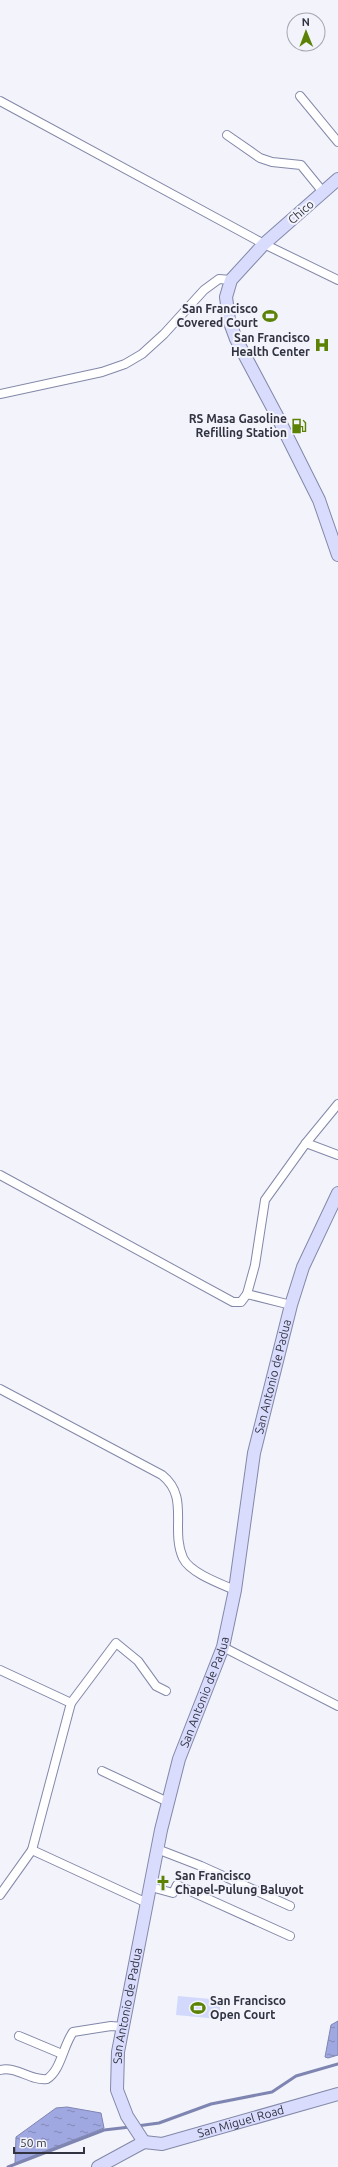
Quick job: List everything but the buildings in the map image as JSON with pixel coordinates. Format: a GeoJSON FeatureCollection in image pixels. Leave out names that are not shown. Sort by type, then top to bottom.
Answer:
{"type":"FeatureCollection","features":[{"type":"Feature","properties":{"kind":"street"},"geometry":{"type":"LineString","coordinates":[[300,96],[338,142]]}},
{"type":"Feature","properties":{"kind":"street"},"geometry":{"type":"LineString","coordinates":[[0,101],[264,244],[338,280]]}},
{"type":"Feature","properties":{"kind":"street"},"geometry":{"type":"LineString","coordinates":[[227,135],[260,158],[272,162],[301,165],[323,192]]}},
{"type":"Feature","properties":{"kind":"street","name":"Chico"},"geometry":{"type":"LineString","coordinates":[[264,244],[338,180]]}},
{"type":"Feature","properties":{"kind":"street"},"geometry":{"type":"LineString","coordinates":[[264,244],[231,280],[226,297],[229,320],[236,339],[319,500],[338,555]]}},
{"type":"Feature","properties":{"kind":"street"},"geometry":{"type":"LineString","coordinates":[[0,394],[102,372],[125,364],[142,354],[164,334],[204,290],[219,279],[231,280]]}},
{"type":"Feature","properties":{"kind":"street"},"geometry":{"type":"LineString","coordinates":[[0,1174],[233,1302],[241,1302],[247,1294],[255,1265],[265,1200],[306,1143],[338,1104]]}},
{"type":"Feature","properties":{"kind":"street"},"geometry":{"type":"LineString","coordinates":[[306,1143],[338,1155]]}},
{"type":"Feature","properties":{"kind":"street","name":"San Antonio de Padua"},"geometry":{"type":"LineString","coordinates":[[141,2138],[126,2116],[117,2090],[118,2052],[151,1887],[157,1849],[179,1759],[223,1647],[235,1590],[254,1453],[291,1305],[303,1267],[338,1193]]}},
{"type":"Feature","properties":{"kind":"street"},"geometry":{"type":"LineString","coordinates":[[247,1294],[291,1305]]}},
{"type":"Feature","properties":{"kind":"street"},"geometry":{"type":"LineString","coordinates":[[0,1389],[162,1475],[170,1481],[174,1487],[177,1497],[178,1532],[184,1559],[200,1574],[235,1590]]}},
{"type":"Feature","properties":{"kind":"street"},"geometry":{"type":"LineString","coordinates":[[0,1895],[32,1850],[71,1703],[116,1643],[138,1661],[156,1686],[166,1691]]}},
{"type":"Feature","properties":{"kind":"street"},"geometry":{"type":"LineString","coordinates":[[223,1647],[338,1706]]}},
{"type":"Feature","properties":{"kind":"street"},"geometry":{"type":"LineString","coordinates":[[0,1670],[71,1703]]}},
{"type":"Feature","properties":{"kind":"street"},"geometry":{"type":"LineString","coordinates":[[102,1771],[168,1802]]}},
{"type":"Feature","properties":{"kind":"street"},"geometry":{"type":"LineString","coordinates":[[157,1849],[201,1866],[290,1906]]}},
{"type":"Feature","properties":{"kind":"street"},"geometry":{"type":"LineString","coordinates":[[32,1850],[147,1903]]}},
{"type":"Feature","properties":{"kind":"street"},"geometry":{"type":"LineString","coordinates":[[151,1887],[173,1893],[177,1885],[290,1936]]}},
{"type":"Feature","properties":{"kind":"street"},"geometry":{"type":"LineString","coordinates":[[0,2070],[13,2070],[30,2077],[47,2079],[54,2073],[67,2040],[73,2032],[84,2029],[111,2026],[123,2027]]}},
{"type":"Feature","properties":{"kind":"street"},"geometry":{"type":"LineString","coordinates":[[19,2036],[62,2054]]}},
{"type":"Feature","properties":{"kind":"street","name":"San Miguel Road"},"geometry":{"type":"LineString","coordinates":[[141,2138],[162,2144],[338,2094]]}},
{"type":"Feature","properties":{"kind":"street"},"geometry":{"type":"LineString","coordinates":[[98,2167],[141,2138]]}},
{"type":"Feature","properties":{"kind":"shaded area","name":"San Francisco Open Court"},"geometry":{"type":"Polygon","coordinates":[[[178,1996],[221,2000],[219,2019],[176,2015],[178,1996]]]}},
{"type":"Feature","properties":{"kind":"water"},"geometry":{"type":"Polygon","coordinates":[[[338,2021],[338,2055],[328,2058],[325,2057],[331,2025],[338,2021]]]}},
{"type":"Feature","properties":{"kind":"water"},"geometry":{"type":"Polygon","coordinates":[[[67,2107],[101,2113],[104,2128],[15,2163],[16,2137],[56,2108],[67,2107]]]}},
{"type":"Feature","properties":{"kind":"waterway"},"geometry":{"type":"LineString","coordinates":[[137,2126],[159,2123],[211,2104],[272,2092],[296,2076],[338,2064]]}},
{"type":"Feature","properties":{"kind":"waterway"},"geometry":{"type":"LineString","coordinates":[[8,2167],[104,2130],[130,2127]]}},
{"type":"Feature","properties":{"kind":"place","name":"San Francisco Covered Court"},"geometry":{"type":"Point","coordinates":[270,316]}},
{"type":"Feature","properties":{"kind":"place","name":"San Francisco Health Center"},"geometry":{"type":"Point","coordinates":[322,345]}},
{"type":"Feature","properties":{"kind":"place","name":"RS Masa Gasoline Refilling Station"},"geometry":{"type":"Point","coordinates":[299,426]}},
{"type":"Feature","properties":{"kind":"place","name":"San Francisco Chapel-Pulung Baluyot"},"geometry":{"type":"Point","coordinates":[163,1883]}},
{"type":"Feature","properties":{"kind":"place","name":"San Francisco Open Court"},"geometry":{"type":"Point","coordinates":[198,2008]}}]}
